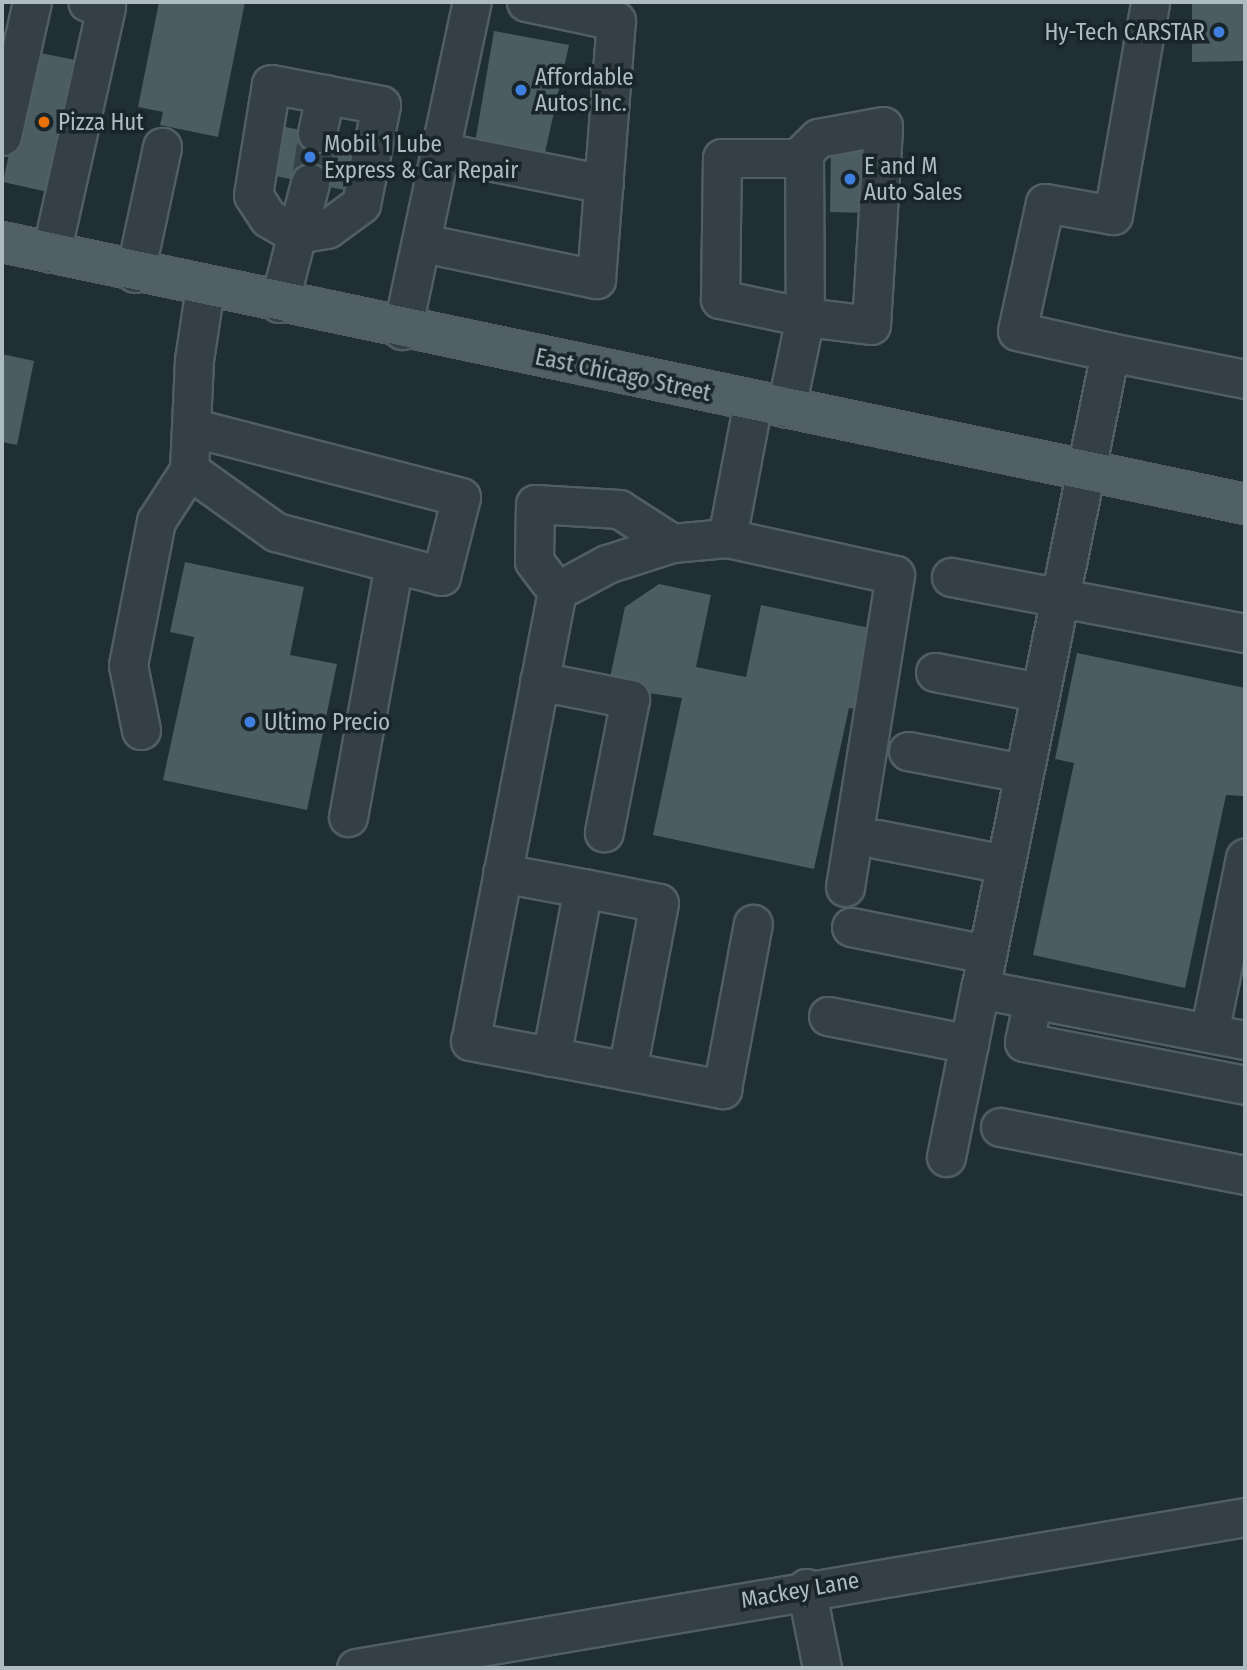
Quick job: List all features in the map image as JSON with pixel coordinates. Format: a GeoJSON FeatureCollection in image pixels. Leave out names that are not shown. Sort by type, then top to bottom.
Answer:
{"type":"FeatureCollection","features":[{"type":"Feature","properties":{"kind":"main road","name":"East Chicago Street"},"geometry":{"type":"LineString","coordinates":[[2,242],[402,330],[1245,504]]}},
{"type":"Feature","properties":{"kind":"street"},"geometry":{"type":"LineString","coordinates":[[2,136],[32,2]]}},
{"type":"Feature","properties":{"kind":"street"},"geometry":{"type":"LineString","coordinates":[[51,253],[106,6],[87,2]]}},
{"type":"Feature","properties":{"kind":"street"},"geometry":{"type":"LineString","coordinates":[[402,330],[443,152],[472,2]]}},
{"type":"Feature","properties":{"kind":"street"},"geometry":{"type":"LineString","coordinates":[[423,243],[596,279],[616,21],[526,2]]}},
{"type":"Feature","properties":{"kind":"street"},"geometry":{"type":"LineString","coordinates":[[1150,2],[1113,215],[1045,203],[1017,331],[1245,379]]}},
{"type":"Feature","properties":{"kind":"street"},"geometry":{"type":"LineString","coordinates":[[271,84],[382,104],[363,195],[341,222],[295,234],[268,218],[251,187],[271,84]]}},
{"type":"Feature","properties":{"kind":"street"},"geometry":{"type":"LineString","coordinates":[[317,133],[325,94]]}},
{"type":"Feature","properties":{"kind":"street"},"geometry":{"type":"LineString","coordinates":[[727,538],[770,405],[805,317],[802,158],[815,139],[883,127],[871,325],[805,317],[720,299],[722,158],[802,158]]}},
{"type":"Feature","properties":{"kind":"street"},"geometry":{"type":"LineString","coordinates":[[135,273],[163,147]]}},
{"type":"Feature","properties":{"kind":"street"},"geometry":{"type":"LineString","coordinates":[[443,152],[604,184]]}},
{"type":"Feature","properties":{"kind":"street"},"geometry":{"type":"LineString","coordinates":[[279,303],[310,183]]}},
{"type":"Feature","properties":{"kind":"street"},"geometry":{"type":"LineString","coordinates":[[141,730],[128,665],[156,521],[189,470],[194,428],[194,359],[205,287]]}},
{"type":"Feature","properties":{"kind":"street"},"geometry":{"type":"LineString","coordinates":[[946,1157],[1056,598],[1088,471],[1110,352]]}},
{"type":"Feature","properties":{"kind":"street"},"geometry":{"type":"LineString","coordinates":[[189,470],[276,532],[441,576],[461,497],[194,428]]}},
{"type":"Feature","properties":{"kind":"street"},"geometry":{"type":"LineString","coordinates":[[673,543],[619,509],[535,504],[534,561],[557,591],[470,1041],[722,1089],[754,924]]}},
{"type":"Feature","properties":{"kind":"street"},"geometry":{"type":"LineString","coordinates":[[557,591],[607,564],[673,543],[727,538],[895,575],[845,887]]}},
{"type":"Feature","properties":{"kind":"street"},"geometry":{"type":"LineString","coordinates":[[348,817],[394,564]]}},
{"type":"Feature","properties":{"kind":"street"},"geometry":{"type":"LineString","coordinates":[[951,577],[1245,633]]}},
{"type":"Feature","properties":{"kind":"street"},"geometry":{"type":"LineString","coordinates":[[935,672],[1038,692]]}},
{"type":"Feature","properties":{"kind":"street"},"geometry":{"type":"LineString","coordinates":[[539,681],[630,699],[604,832]]}},
{"type":"Feature","properties":{"kind":"street"},"geometry":{"type":"LineString","coordinates":[[908,751],[1022,773]]}},
{"type":"Feature","properties":{"kind":"street"},"geometry":{"type":"LineString","coordinates":[[877,839],[1004,864]]}},
{"type":"Feature","properties":{"kind":"street"},"geometry":{"type":"LineString","coordinates":[[1209,1033],[1245,858]]}},
{"type":"Feature","properties":{"kind":"street"},"geometry":{"type":"LineString","coordinates":[[502,873],[659,903],[627,1071]]}},
{"type":"Feature","properties":{"kind":"street"},"geometry":{"type":"LineString","coordinates":[[551,1057],[583,888]]}},
{"type":"Feature","properties":{"kind":"street"},"geometry":{"type":"LineString","coordinates":[[851,928],[983,971],[1033,999],[1245,1040]]}},
{"type":"Feature","properties":{"kind":"street"},"geometry":{"type":"LineString","coordinates":[[1033,999],[1024,1042],[1245,1085]]}},
{"type":"Feature","properties":{"kind":"street"},"geometry":{"type":"LineString","coordinates":[[828,1017],[969,1044]]}},
{"type":"Feature","properties":{"kind":"street"},"geometry":{"type":"LineString","coordinates":[[1000,1127],[1245,1175]]}},
{"type":"Feature","properties":{"kind":"street","name":"Mackey Lane"},"geometry":{"type":"LineString","coordinates":[[356,1668],[806,1588],[1245,1517]]}},
{"type":"Feature","properties":{"kind":"street"},"geometry":{"type":"LineString","coordinates":[[806,1588],[822,1668]]}},
{"type":"Feature","properties":{"kind":"building"},"geometry":{"type":"Polygon","coordinates":[[[159,2],[245,2],[218,137],[160,125],[163,112],[138,107],[159,2]]]}},
{"type":"Feature","properties":{"kind":"building","name":"Hy-Tech CARSTAR"},"geometry":{"type":"Polygon","coordinates":[[[1192,2],[1245,2],[1245,61],[1192,62],[1192,2]]]}},
{"type":"Feature","properties":{"kind":"building","name":"Affordable Autos Inc."},"geometry":{"type":"Polygon","coordinates":[[[494,31],[569,45],[544,157],[475,143],[494,31]]]}},
{"type":"Feature","properties":{"kind":"building","name":"Pizza Hut"},"geometry":{"type":"Polygon","coordinates":[[[31,51],[85,62],[57,194],[3,182],[31,51]]]}},
{"type":"Feature","properties":{"kind":"building","name":"Mobil 1 Lube Express & Car Repair"},"geometry":{"type":"Polygon","coordinates":[[[271,124],[359,142],[349,191],[261,173],[271,124]]]}},
{"type":"Feature","properties":{"kind":"building","name":"E and M Auto Sales"},"geometry":{"type":"Polygon","coordinates":[[[831,145],[870,146],[869,213],[830,212],[831,145]]]}},
{"type":"Feature","properties":{"kind":"building"},"geometry":{"type":"Polygon","coordinates":[[[2,354],[34,361],[17,445],[2,442],[2,354]]]}},
{"type":"Feature","properties":{"kind":"building","name":"Ultimo Precio"},"geometry":{"type":"Polygon","coordinates":[[[185,562],[304,587],[290,655],[337,664],[307,810],[163,780],[194,637],[170,632],[185,562]]]}},
{"type":"Feature","properties":{"kind":"building"},"geometry":{"type":"Polygon","coordinates":[[[659,584],[711,595],[696,667],[746,677],[761,605],[879,630],[862,710],[849,708],[814,869],[653,835],[682,698],[608,687],[625,607],[659,584]]]}},
{"type":"Feature","properties":{"kind":"building"},"geometry":{"type":"Polygon","coordinates":[[[1077,653],[1245,688],[1245,796],[1226,795],[1185,988],[1033,955],[1074,763],[1055,759],[1077,653]]]}},
{"type":"Feature","properties":{"kind":"tunnel"},"geometry":{"type":"LineString","coordinates":[[310,183],[317,133]]}},
{"type":"Feature","properties":{"kind":"place","name":"Hy-Tech CARSTAR"},"geometry":{"type":"Point","coordinates":[1219,32]}},
{"type":"Feature","properties":{"kind":"place","name":"Affordable Autos Inc."},"geometry":{"type":"Point","coordinates":[521,90]}},
{"type":"Feature","properties":{"kind":"place","name":"Pizza Hut"},"geometry":{"type":"Point","coordinates":[44,122]}},
{"type":"Feature","properties":{"kind":"place","name":"Mobil 1 Lube Express & Car Repair"},"geometry":{"type":"Point","coordinates":[310,157]}},
{"type":"Feature","properties":{"kind":"place","name":"E and M Auto Sales"},"geometry":{"type":"Point","coordinates":[850,179]}},
{"type":"Feature","properties":{"kind":"place","name":"Ultimo Precio"},"geometry":{"type":"Point","coordinates":[250,722]}}]}
